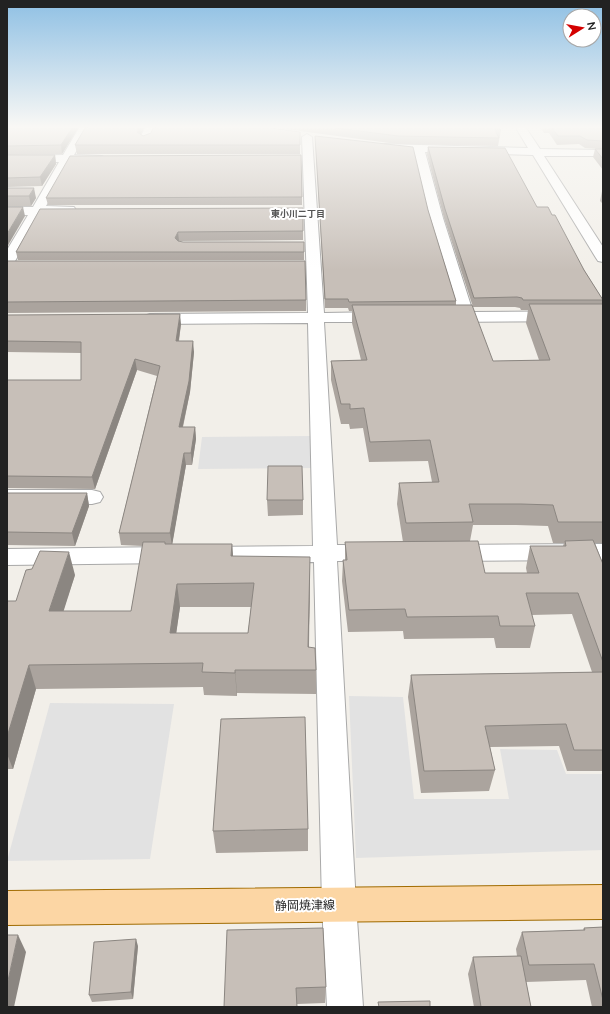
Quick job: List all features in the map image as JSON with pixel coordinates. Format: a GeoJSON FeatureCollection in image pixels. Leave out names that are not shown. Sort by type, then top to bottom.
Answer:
{"type":"FeatureCollection","features":[{"type":"Feature","properties":{"kind":"main road","name":"静岡焼津線"},"geometry":{"type":"LineString","coordinates":[[7,908],[603,902]]}},
{"type":"Feature","properties":{"kind":"street"},"geometry":{"type":"LineString","coordinates":[[7,263],[11,249],[57,175]]}},
{"type":"Feature","properties":{"kind":"street"},"geometry":{"type":"LineString","coordinates":[[310,175],[310,210],[316,318],[339,904],[346,1007]]}},
{"type":"Feature","properties":{"kind":"street"},"geometry":{"type":"LineString","coordinates":[[425,175],[436,218],[466,316]]}},
{"type":"Feature","properties":{"kind":"street"},"geometry":{"type":"LineString","coordinates":[[552,175],[603,258]]}},
{"type":"Feature","properties":{"kind":"street"},"geometry":{"type":"LineString","coordinates":[[34,192],[47,192]]}},
{"type":"Feature","properties":{"kind":"street"},"geometry":{"type":"LineString","coordinates":[[7,211],[83,210]]}},
{"type":"Feature","properties":{"kind":"street"},"geometry":{"type":"LineString","coordinates":[[295,210],[310,210]]}},
{"type":"Feature","properties":{"kind":"street"},"geometry":{"type":"LineString","coordinates":[[296,245],[312,245]]}},
{"type":"Feature","properties":{"kind":"street"},"geometry":{"type":"LineString","coordinates":[[7,266],[23,266]]}},
{"type":"Feature","properties":{"kind":"street"},"geometry":{"type":"LineString","coordinates":[[297,266],[313,266]]}},
{"type":"Feature","properties":{"kind":"street"},"geometry":{"type":"LineString","coordinates":[[435,317],[603,316]]}},
{"type":"Feature","properties":{"kind":"street"},"geometry":{"type":"LineString","coordinates":[[134,319],[395,317]]}},
{"type":"Feature","properties":{"kind":"street"},"geometry":{"type":"LineString","coordinates":[[7,497],[92,497]]}},
{"type":"Feature","properties":{"kind":"street"},"geometry":{"type":"LineString","coordinates":[[428,553],[603,552]]}},
{"type":"Feature","properties":{"kind":"street"},"geometry":{"type":"LineString","coordinates":[[7,557],[397,553]]}},
{"type":"Feature","properties":{"kind":"shaded area"},"geometry":{"type":"Polygon","coordinates":[[[311,436],[312,468],[198,469],[202,437],[311,436]]]}},
{"type":"Feature","properties":{"kind":"shaded area"},"geometry":{"type":"Polygon","coordinates":[[[349,696],[403,697],[414,799],[509,799],[500,749],[557,750],[566,774],[603,774],[603,850],[356,858],[349,696]]]}},
{"type":"Feature","properties":{"kind":"shaded area"},"geometry":{"type":"Polygon","coordinates":[[[50,703],[174,704],[150,859],[7,861],[50,703]]]}},
{"type":"Feature","properties":{"kind":"building"},"geometry":{"type":"Polygon","coordinates":[[[7,175],[41,175],[40,177],[7,178],[7,175]]]}},
{"type":"Feature","properties":{"kind":"building"},"geometry":{"type":"Polygon","coordinates":[[[59,175],[301,175],[302,197],[46,198],[59,175]]]}},
{"type":"Feature","properties":{"kind":"building"},"geometry":{"type":"Polygon","coordinates":[[[317,175],[420,175],[428,210],[456,301],[349,302],[348,299],[325,299],[317,175]]]}},
{"type":"Feature","properties":{"kind":"building"},"geometry":{"type":"Polygon","coordinates":[[[436,175],[520,175],[537,207],[548,207],[552,215],[555,215],[584,270],[603,300],[523,300],[522,298],[517,297],[474,298],[445,209],[436,175]]]}},
{"type":"Feature","properties":{"kind":"building"},"geometry":{"type":"Polygon","coordinates":[[[7,188],[34,188],[29,196],[7,196],[7,188]]]}},
{"type":"Feature","properties":{"kind":"building"},"geometry":{"type":"Polygon","coordinates":[[[7,207],[23,207],[7,234],[7,207]]]}},
{"type":"Feature","properties":{"kind":"building"},"geometry":{"type":"Polygon","coordinates":[[[303,208],[303,231],[178,232],[175,238],[178,241],[183,242],[304,242],[304,252],[16,252],[40,209],[303,208]]]}},
{"type":"Feature","properties":{"kind":"building"},"geometry":{"type":"Polygon","coordinates":[[[7,261],[305,261],[306,300],[7,302],[7,261]]]}},
{"type":"Feature","properties":{"kind":"building"},"geometry":{"type":"Polygon","coordinates":[[[529,304],[603,304],[603,522],[558,522],[553,505],[469,504],[473,522],[406,523],[399,483],[439,482],[430,440],[370,442],[364,408],[350,409],[350,404],[341,404],[331,361],[367,360],[352,305],[472,305],[493,361],[550,360],[529,304]]]}},
{"type":"Feature","properties":{"kind":"building"},"geometry":{"type":"Polygon","coordinates":[[[180,314],[176,341],[193,341],[189,381],[179,427],[195,427],[191,453],[184,453],[170,533],[119,533],[160,366],[135,359],[92,477],[7,476],[7,380],[81,380],[81,342],[7,341],[7,315],[180,314]]]}},
{"type":"Feature","properties":{"kind":"building"},"geometry":{"type":"Polygon","coordinates":[[[268,466],[302,466],[303,500],[267,500],[268,466]]]}},
{"type":"Feature","properties":{"kind":"building"},"geometry":{"type":"Polygon","coordinates":[[[7,493],[87,493],[72,533],[7,532],[7,493]]]}},
{"type":"Feature","properties":{"kind":"building"},"geometry":{"type":"Polygon","coordinates":[[[593,540],[603,564],[603,662],[578,593],[526,593],[535,626],[500,626],[498,616],[407,617],[405,609],[349,610],[343,560],[347,560],[345,542],[478,541],[485,573],[539,573],[530,546],[566,546],[565,541],[593,540]]]}},
{"type":"Feature","properties":{"kind":"building"},"geometry":{"type":"Polygon","coordinates":[[[143,542],[165,542],[165,544],[232,544],[231,556],[310,557],[308,647],[315,648],[316,670],[235,670],[235,673],[202,672],[203,663],[29,665],[7,737],[7,601],[16,601],[26,570],[32,569],[40,551],[69,552],[49,611],[131,611],[143,542]],[[254,583],[177,584],[170,633],[248,633],[254,583]]]}},
{"type":"Feature","properties":{"kind":"building"},"geometry":{"type":"Polygon","coordinates":[[[603,672],[603,750],[574,750],[566,724],[485,726],[495,770],[424,771],[411,675],[603,672]]]}},
{"type":"Feature","properties":{"kind":"building"},"geometry":{"type":"Polygon","coordinates":[[[305,717],[308,829],[213,831],[221,719],[305,717]]]}},
{"type":"Feature","properties":{"kind":"building"},"geometry":{"type":"Polygon","coordinates":[[[603,927],[603,1000],[594,964],[529,965],[522,932],[585,930],[584,928],[603,927]]]}},
{"type":"Feature","properties":{"kind":"building"},"geometry":{"type":"Polygon","coordinates":[[[323,928],[326,987],[296,988],[297,1007],[224,1007],[227,930],[323,928]]]}},
{"type":"Feature","properties":{"kind":"building"},"geometry":{"type":"Polygon","coordinates":[[[7,935],[18,935],[7,985],[7,935]]]}},
{"type":"Feature","properties":{"kind":"building"},"geometry":{"type":"Polygon","coordinates":[[[136,939],[131,992],[89,995],[94,942],[136,939]]]}},
{"type":"Feature","properties":{"kind":"building"},"geometry":{"type":"Polygon","coordinates":[[[521,956],[531,1007],[481,1007],[473,957],[521,956]]]}},
{"type":"Feature","properties":{"kind":"building"},"geometry":{"type":"Polygon","coordinates":[[[430,1001],[430,1007],[379,1007],[378,1002],[430,1001]]]}},
{"type":"Feature","properties":{"kind":"district","name":"東小川二丁目"},"geometry":{"type":"Point","coordinates":[298,213]}}]}
